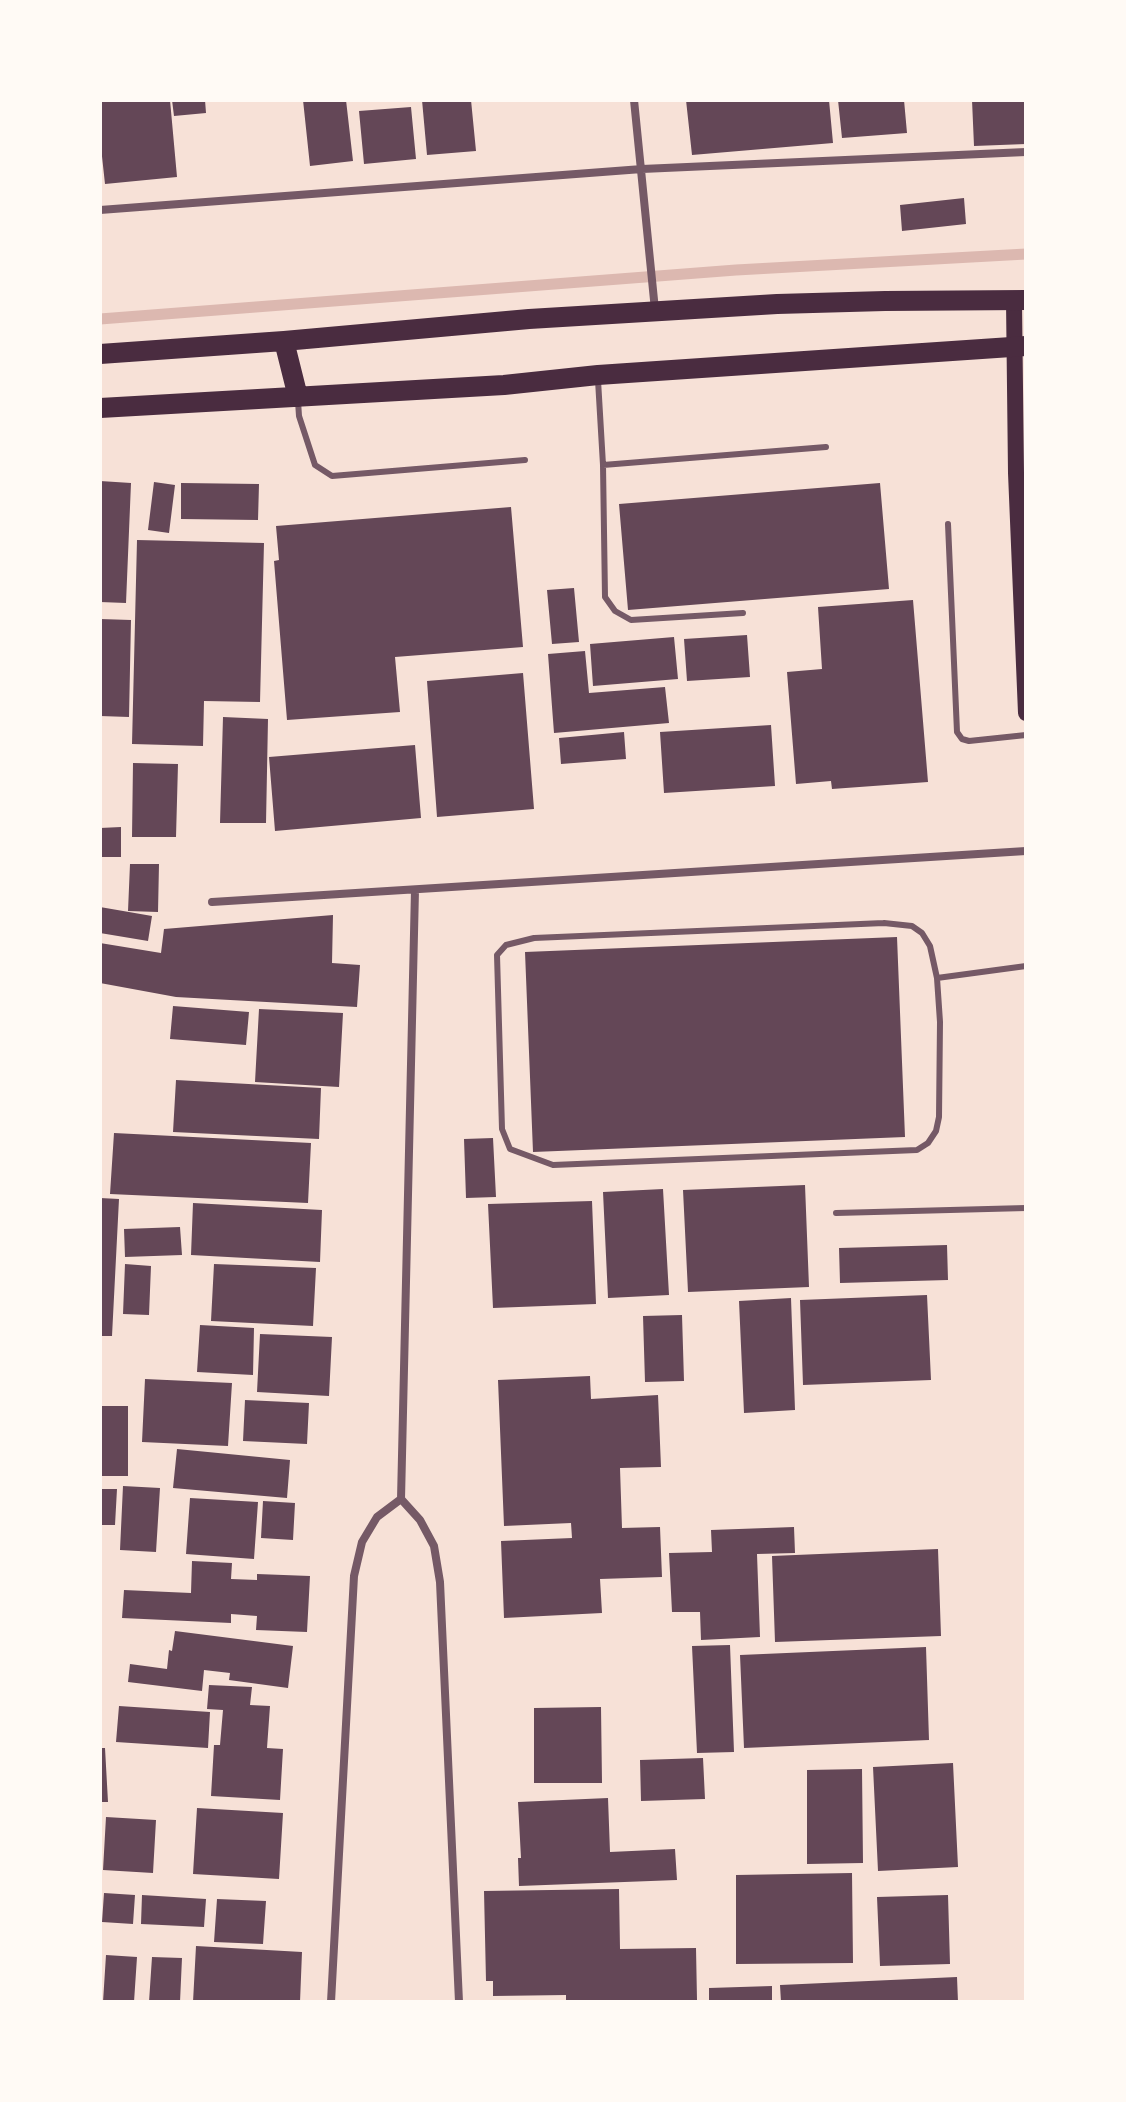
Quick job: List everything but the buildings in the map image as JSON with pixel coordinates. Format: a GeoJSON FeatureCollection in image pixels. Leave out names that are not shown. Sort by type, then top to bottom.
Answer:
{"type":"FeatureCollection","features":[{"type":"Feature","properties":{"kind":"main road"},"geometry":{"type":"LineString","coordinates":[[100,354],[529,319],[808,303],[1020,301],[1016,473],[1026,713]]}},
{"type":"Feature","properties":{"kind":"main road"},"geometry":{"type":"LineString","coordinates":[[284,341],[298,397]]}},
{"type":"Feature","properties":{"kind":"main road"},"geometry":{"type":"LineString","coordinates":[[100,408],[504,385],[598,375],[1020,346]]}},
{"type":"Feature","properties":{"kind":"street"},"geometry":{"type":"LineString","coordinates":[[634,100],[656,312]]}},
{"type":"Feature","properties":{"kind":"street"},"geometry":{"type":"LineString","coordinates":[[100,210],[642,169],[1026,152]]}},
{"type":"Feature","properties":{"kind":"street"},"geometry":{"type":"LineString","coordinates":[[212,902],[1026,851]]}},
{"type":"Feature","properties":{"kind":"street"},"geometry":{"type":"LineString","coordinates":[[415,890],[401,1499],[420,1520],[434,1546],[440,1582],[459,2002]]}},
{"type":"Feature","properties":{"kind":"street"},"geometry":{"type":"LineString","coordinates":[[331,2002],[354,1576],[362,1542],[377,1517],[401,1499]]}},
{"type":"Feature","properties":{"kind":"lane"},"geometry":{"type":"LineString","coordinates":[[598,375],[605,597],[615,611],[631,620],[743,613]]}},
{"type":"Feature","properties":{"kind":"lane"},"geometry":{"type":"LineString","coordinates":[[298,397],[299,416],[315,465],[332,476],[525,460]]}},
{"type":"Feature","properties":{"kind":"lane"},"geometry":{"type":"LineString","coordinates":[[603,465],[826,447]]}},
{"type":"Feature","properties":{"kind":"lane"},"geometry":{"type":"LineString","coordinates":[[948,524],[957,732],[962,739],[969,741],[1026,735]]}},
{"type":"Feature","properties":{"kind":"lane"},"geometry":{"type":"LineString","coordinates":[[884,923],[912,926],[922,933],[930,946],[937,978],[939,1117],[936,1131],[928,1143],[917,1150],[553,1165],[510,1149],[502,1129],[497,955],[506,945],[534,938],[884,923]]}},
{"type":"Feature","properties":{"kind":"lane"},"geometry":{"type":"LineString","coordinates":[[937,978],[1026,966]]}},
{"type":"Feature","properties":{"kind":"lane"},"geometry":{"type":"LineString","coordinates":[[836,1213],[1026,1208]]}},
{"type":"Feature","properties":{"kind":"waterway"},"geometry":{"type":"LineString","coordinates":[[100,319],[736,270],[1026,254]]}}]}
